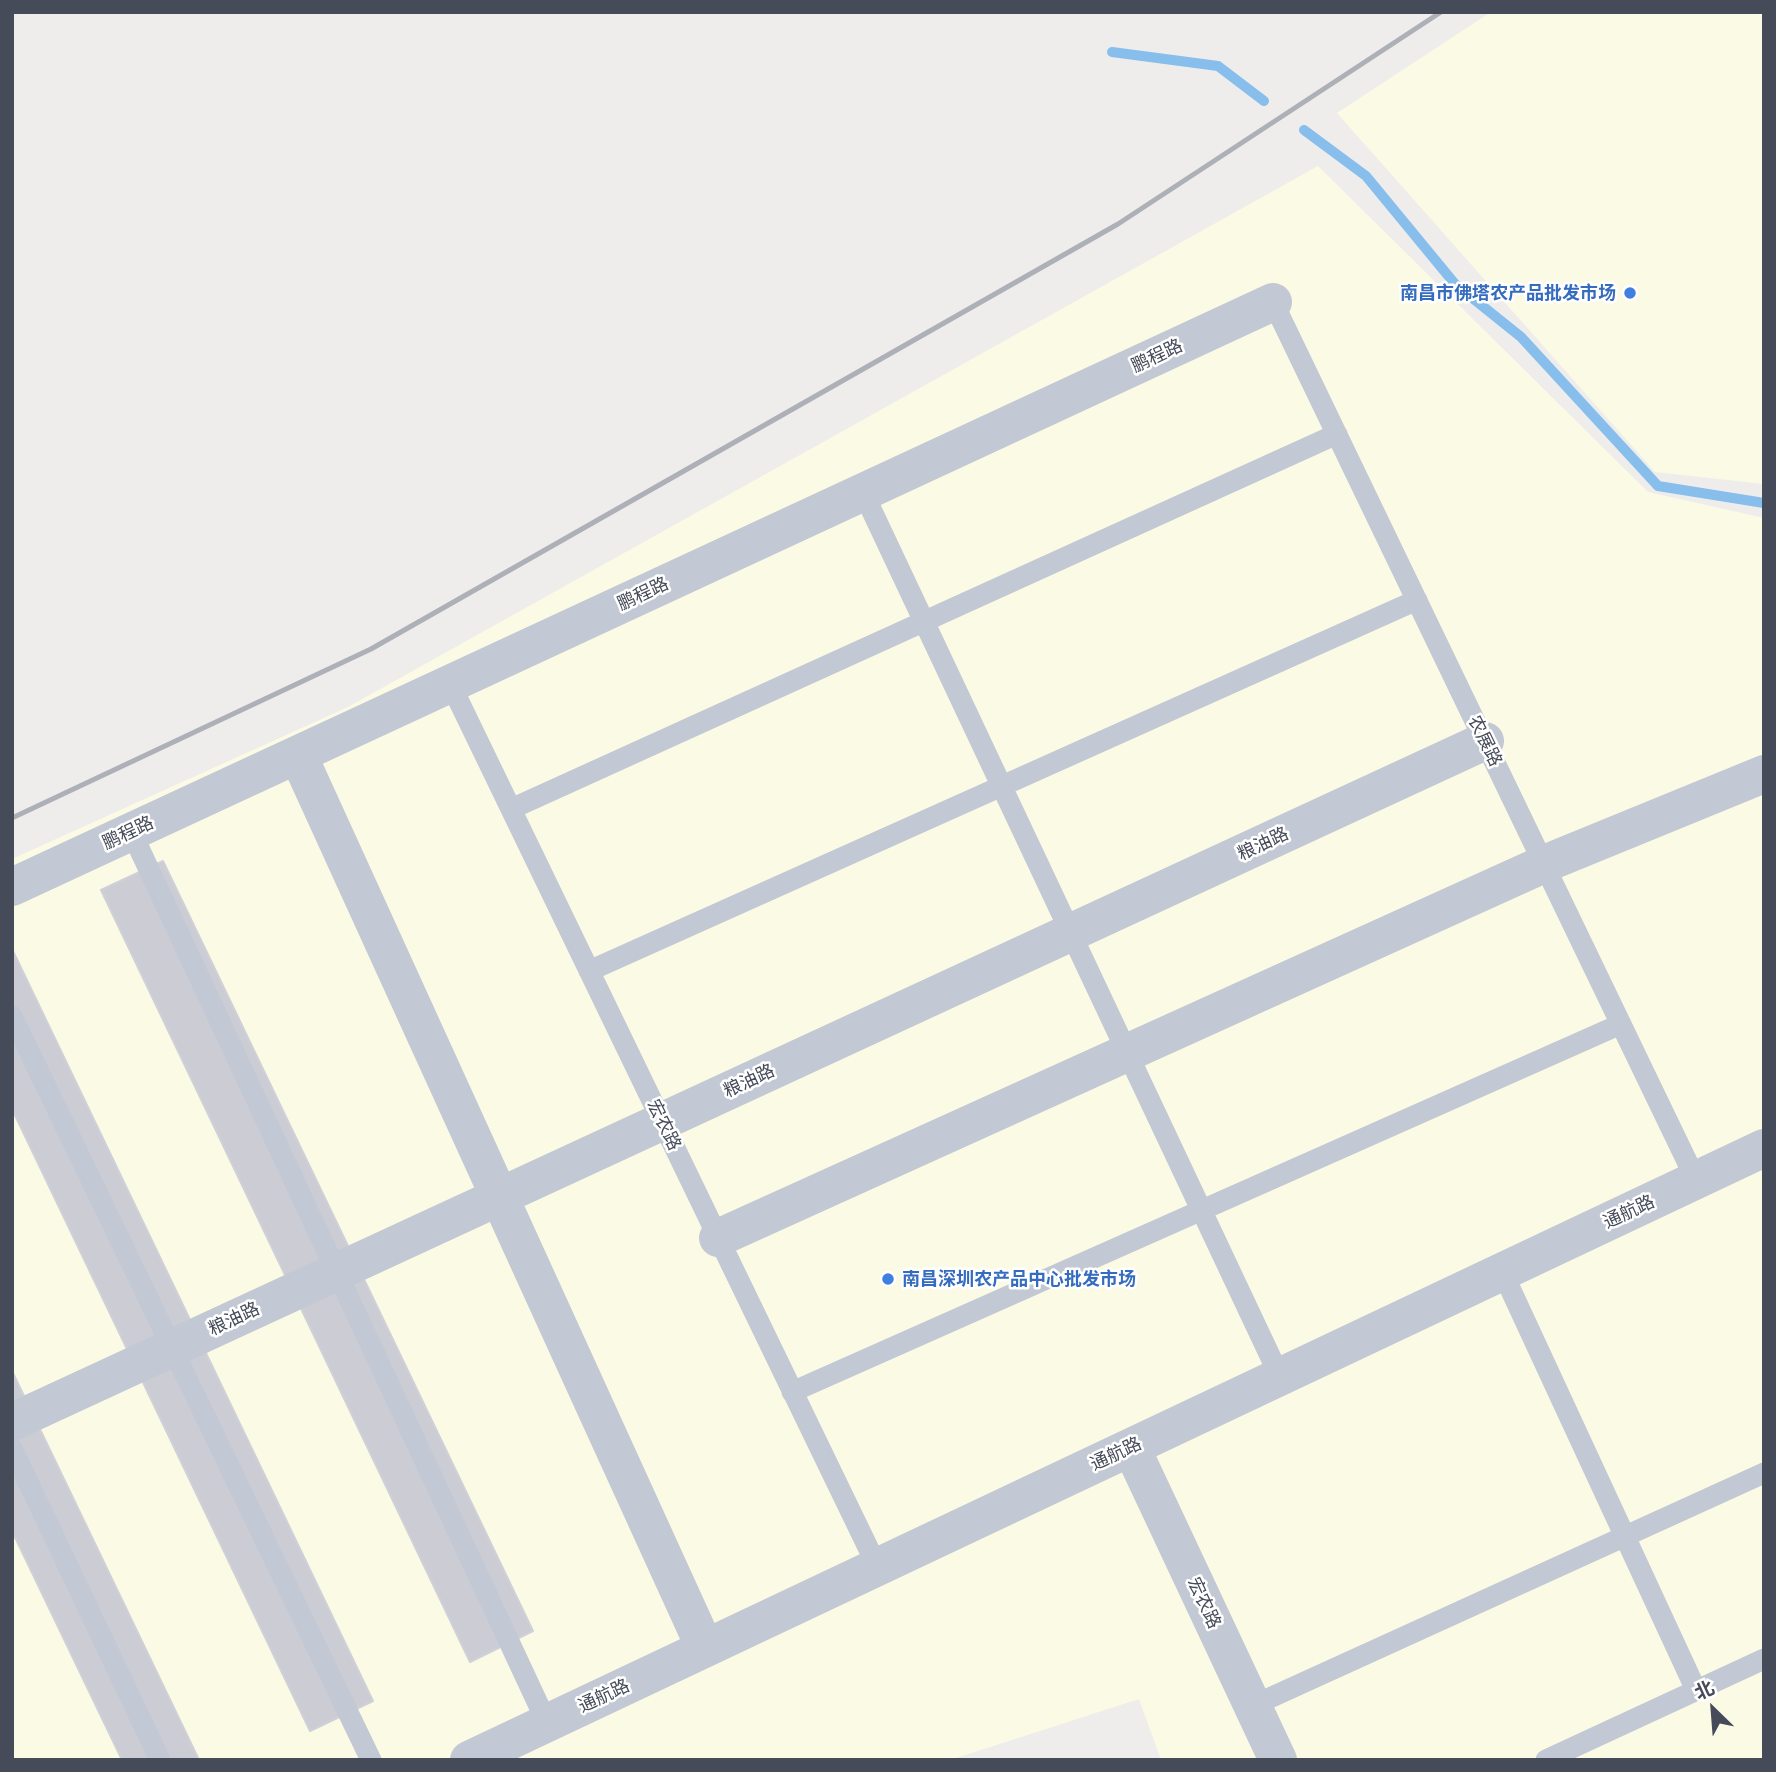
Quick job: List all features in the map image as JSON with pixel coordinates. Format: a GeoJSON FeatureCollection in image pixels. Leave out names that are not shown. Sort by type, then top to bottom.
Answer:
{"type":"FeatureCollection","features":[{"type":"Feature","properties":{"kind":"street","name":"鹏程路"},"geometry":{"type":"LineString","coordinates":[[12,887],[1273,302]]}},
{"type":"Feature","properties":{"kind":"street","name":"粮油路"},"geometry":{"type":"LineString","coordinates":[[12,1422],[1485,741]]}},
{"type":"Feature","properties":{"kind":"street"},"geometry":{"type":"LineString","coordinates":[[309,749],[716,1643]]}},
{"type":"Feature","properties":{"kind":"street"},"geometry":{"type":"LineString","coordinates":[[718,1238],[1544,864],[1764,774]]}},
{"type":"Feature","properties":{"kind":"street","name":"通航路"},"geometry":{"type":"LineString","coordinates":[[469,1760],[1764,1148]]}},
{"type":"Feature","properties":{"kind":"street","name":"宏农路"},"geometry":{"type":"LineString","coordinates":[[1131,1447],[1278,1760]]}},
{"type":"Feature","properties":{"kind":"lane","name":"农展路"},"geometry":{"type":"LineString","coordinates":[[1273,302],[1696,1180]]}},
{"type":"Feature","properties":{"kind":"lane"},"geometry":{"type":"LineString","coordinates":[[511,810],[1337,434]]}},
{"type":"Feature","properties":{"kind":"lane"},"geometry":{"type":"LineString","coordinates":[[863,492],[1280,1377]]}},
{"type":"Feature","properties":{"kind":"lane"},"geometry":{"type":"LineString","coordinates":[[589,971],[1417,600]]}},
{"type":"Feature","properties":{"kind":"lane","name":"宏农路"},"geometry":{"type":"LineString","coordinates":[[450,684],[877,1566]]}},
{"type":"Feature","properties":{"kind":"lane"},"geometry":{"type":"LineString","coordinates":[[131,831],[547,1723]]}},
{"type":"Feature","properties":{"kind":"lane"},"geometry":{"type":"LineString","coordinates":[[12,1016],[371,1760]]}},
{"type":"Feature","properties":{"kind":"lane"},"geometry":{"type":"LineString","coordinates":[[792,1392],[1621,1024]]}},
{"type":"Feature","properties":{"kind":"lane"},"geometry":{"type":"LineString","coordinates":[[1502,1271],[1696,1690]]}},
{"type":"Feature","properties":{"kind":"lane"},"geometry":{"type":"LineString","coordinates":[[12,1448],[160,1760]]}},
{"type":"Feature","properties":{"kind":"lane"},"geometry":{"type":"LineString","coordinates":[[1252,1706],[1764,1474]]}},
{"type":"Feature","properties":{"kind":"lane"},"geometry":{"type":"LineString","coordinates":[[1546,1760],[1764,1659]]}},
{"type":"Feature","properties":{"kind":"shaded area","name":"南昌市佛塔农产品批发市场"},"geometry":{"type":"Polygon","coordinates":[[[1491,12],[1764,12],[1764,484],[1655,472],[1337,113],[1491,12]]]}},
{"type":"Feature","properties":{"kind":"shaded area","name":"南昌深圳农产品中心批发市场"},"geometry":{"type":"Polygon","coordinates":[[[1318,166],[1648,492],[1764,518],[1764,1760],[1161,1760],[1139,1699],[950,1760],[12,1760],[12,859],[348,707],[1318,166]]]}},
{"type":"Feature","properties":{"kind":"building"},"geometry":{"type":"Polygon","coordinates":[[[163,861],[533,1631],[470,1662],[101,890],[163,861]]]}},
{"type":"Feature","properties":{"kind":"building"},"geometry":{"type":"Polygon","coordinates":[[[12,949],[373,1701],[310,1731],[12,1109],[12,949]]]}},
{"type":"Feature","properties":{"kind":"building"},"geometry":{"type":"Polygon","coordinates":[[[12,1371],[199,1760],[122,1760],[12,1531],[12,1371]]]}},
{"type":"Feature","properties":{"kind":"waterway"},"geometry":{"type":"LineString","coordinates":[[1112,52],[1218,66],[1264,101]]}},
{"type":"Feature","properties":{"kind":"waterway"},"geometry":{"type":"LineString","coordinates":[[1304,130],[1366,176],[1455,284],[1521,337],[1658,486],[1764,503]]}},
{"type":"Feature","properties":{"kind":"railway"},"geometry":{"type":"LineString","coordinates":[[12,818],[371,649],[1118,224],[1441,12]]}},
{"type":"Feature","properties":{"kind":"place","name":"南昌市佛塔农产品批发市场"},"geometry":{"type":"Point","coordinates":[1630,293]}},
{"type":"Feature","properties":{"kind":"place","name":"南昌深圳农产品中心批发市场"},"geometry":{"type":"Point","coordinates":[888,1279]}}]}
